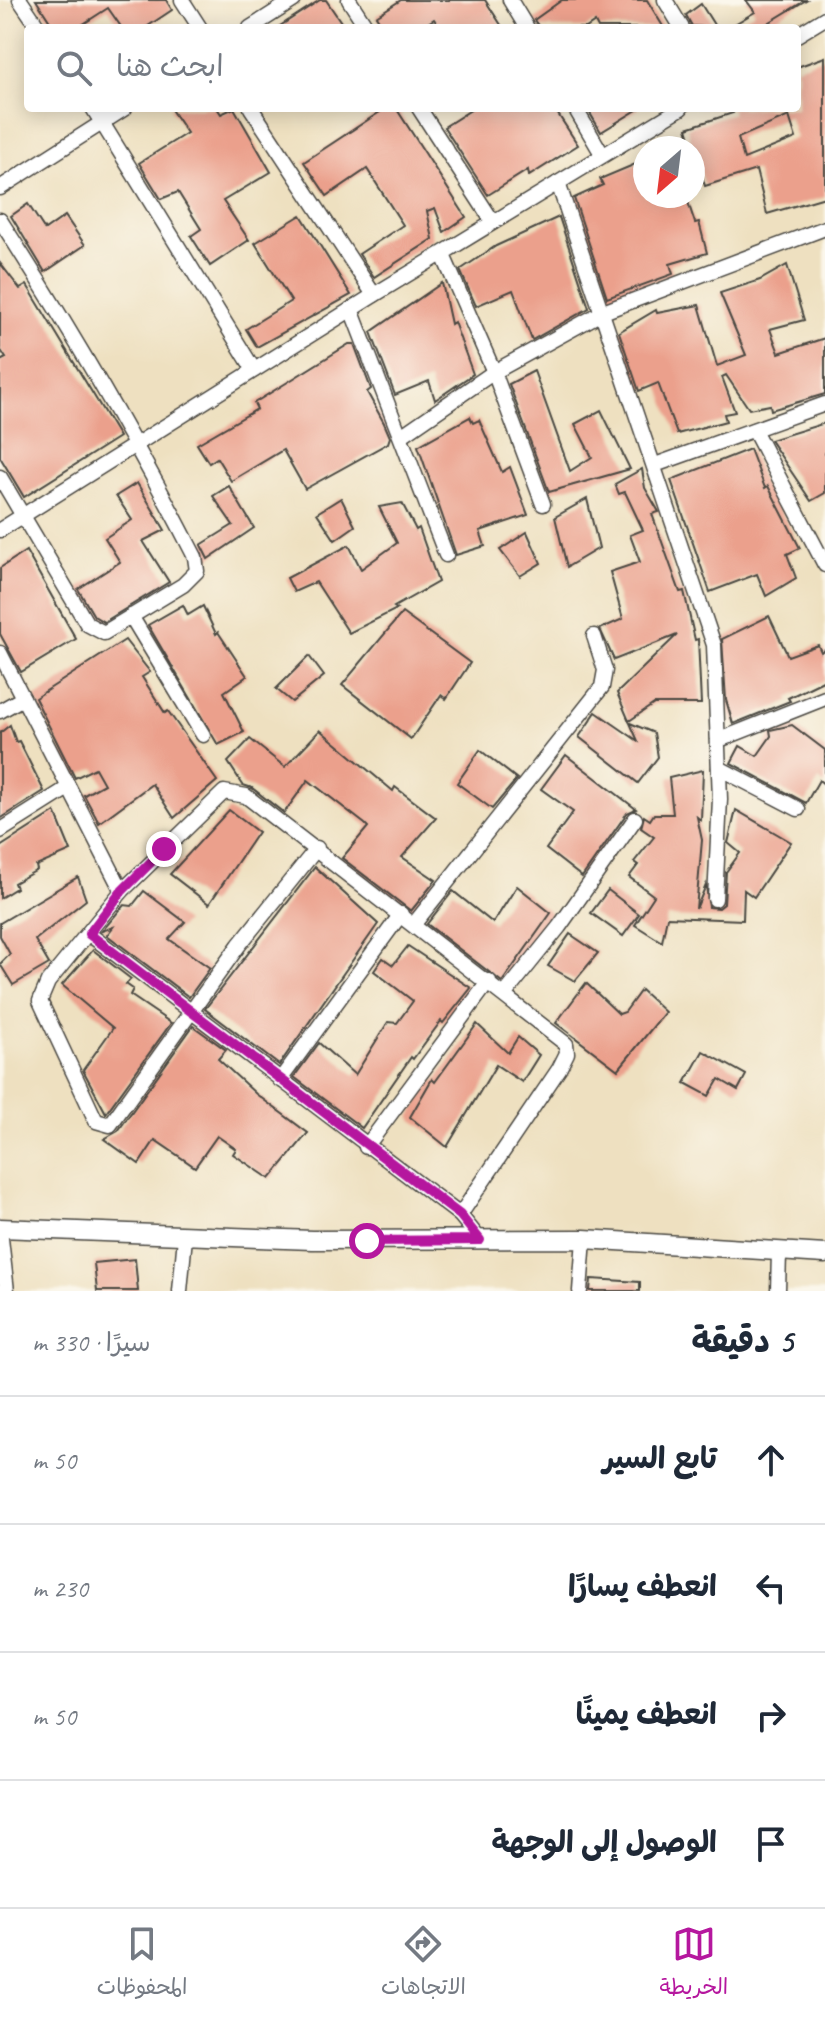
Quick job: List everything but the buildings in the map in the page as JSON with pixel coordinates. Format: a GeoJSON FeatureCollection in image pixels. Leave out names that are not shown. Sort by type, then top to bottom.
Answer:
{"type":"FeatureCollection","features":[{"type":"Feature","properties":{"kind":"street"},"geometry":{"type":"LineString","coordinates":[[20,0],[36,24]]}},
{"type":"Feature","properties":{"kind":"street"},"geometry":{"type":"LineString","coordinates":[[182,0],[197,24]]}},
{"type":"Feature","properties":{"kind":"street"},"geometry":{"type":"LineString","coordinates":[[256,24],[294,0]]}},
{"type":"Feature","properties":{"kind":"street"},"geometry":{"type":"LineString","coordinates":[[349,0],[364,24]]}},
{"type":"Feature","properties":{"kind":"street"},"geometry":{"type":"LineString","coordinates":[[510,0],[525,24]]}},
{"type":"Feature","properties":{"kind":"street"},"geometry":{"type":"LineString","coordinates":[[665,0],[680,24]]}},
{"type":"Feature","properties":{"kind":"street"},"geometry":{"type":"LineString","coordinates":[[801,33],[825,18]]}},
{"type":"Feature","properties":{"kind":"street"},"geometry":{"type":"LineString","coordinates":[[96,112],[254,370]]}},
{"type":"Feature","properties":{"kind":"street"},"geometry":{"type":"LineString","coordinates":[[0,188],[119,112]]}},
{"type":"Feature","properties":{"kind":"street"},"geometry":{"type":"LineString","coordinates":[[254,112],[374,295]]}},
{"type":"Feature","properties":{"kind":"street"},"geometry":{"type":"LineString","coordinates":[[422,112],[493,222]]}},
{"type":"Feature","properties":{"kind":"street"},"geometry":{"type":"LineString","coordinates":[[577,112],[602,154]]}},
{"type":"Feature","properties":{"kind":"street"},"geometry":{"type":"LineString","coordinates":[[0,530],[351,309],[674,112]]}},
{"type":"Feature","properties":{"kind":"street"},"geometry":{"type":"LineString","coordinates":[[558,183],[709,626],[717,683],[719,740],[715,899]]}},
{"type":"Feature","properties":{"kind":"street"},"geometry":{"type":"LineString","coordinates":[[0,220],[81,345],[137,443],[197,566],[194,575],[183,585],[104,633],[87,624],[0,477]]}},
{"type":"Feature","properties":{"kind":"street"},"geometry":{"type":"LineString","coordinates":[[401,436],[494,372],[603,312],[825,228]]}},
{"type":"Feature","properties":{"kind":"street"},"geometry":{"type":"LineString","coordinates":[[443,255],[494,372],[543,504]]}},
{"type":"Feature","properties":{"kind":"street"},"geometry":{"type":"LineString","coordinates":[[351,309],[446,555]]}},
{"type":"Feature","properties":{"kind":"street"},"geometry":{"type":"LineString","coordinates":[[655,465],[825,404]]}},
{"type":"Feature","properties":{"kind":"street"},"geometry":{"type":"LineString","coordinates":[[754,430],[825,565]]}},
{"type":"Feature","properties":{"kind":"street"},"geometry":{"type":"LineString","coordinates":[[131,616],[203,735]]}},
{"type":"Feature","properties":{"kind":"street"},"geometry":{"type":"LineString","coordinates":[[414,924],[602,687],[605,670],[594,636]]}},
{"type":"Feature","properties":{"kind":"street"},"geometry":{"type":"LineString","coordinates":[[0,653],[122,891]]}},
{"type":"Feature","properties":{"kind":"street"},"geometry":{"type":"LineString","coordinates":[[0,711],[23,698]]}},
{"type":"Feature","properties":{"kind":"street"},"geometry":{"type":"LineString","coordinates":[[719,740],[825,698]]}},
{"type":"Feature","properties":{"kind":"street"},"geometry":{"type":"LineString","coordinates":[[719,768],[798,809]]}},
{"type":"Feature","properties":{"kind":"street"},"geometry":{"type":"LineString","coordinates":[[0,831],[68,788]]}},
{"type":"Feature","properties":{"kind":"street"},"geometry":{"type":"LineString","coordinates":[[317,848],[239,945],[110,1125],[101,1125],[81,1093],[40,1001],[48,982],[122,891],[224,792],[246,796],[317,848],[564,1041],[567,1053],[460,1215]]}},
{"type":"Feature","properties":{"kind":"street"},"geometry":{"type":"LineString","coordinates":[[505,994],[559,927],[635,819]]}},
{"type":"Feature","properties":{"kind":"street"},"geometry":{"type":"LineString","coordinates":[[280,1080],[401,914]]}},
{"type":"Feature","properties":{"kind":"street"},"geometry":{"type":"LineString","coordinates":[[89,934],[366,1147],[460,1215],[480,1240]]}},
{"type":"Feature","properties":{"kind":"street"},"geometry":{"type":"LineString","coordinates":[[366,1147],[489,981]]}},
{"type":"Feature","properties":{"kind":"street"},"geometry":{"type":"LineString","coordinates":[[7,1291],[0,1229],[185,1237],[584,1239],[825,1254]]}},
{"type":"Feature","properties":{"kind":"street"},"geometry":{"type":"LineString","coordinates":[[180,1291],[185,1237]]}},
{"type":"Feature","properties":{"kind":"street"},"geometry":{"type":"LineString","coordinates":[[580,1291],[584,1239]]}},
{"type":"Feature","properties":{"kind":"street"},"geometry":{"type":"LineString","coordinates":[[778,1291],[779,1252]]}},
{"type":"Feature","properties":{"kind":"route"},"geometry":{"type":"LineString","coordinates":[[164,849],[122,891],[89,934],[366,1147],[460,1215],[480,1240],[367,1241]]}}]}
